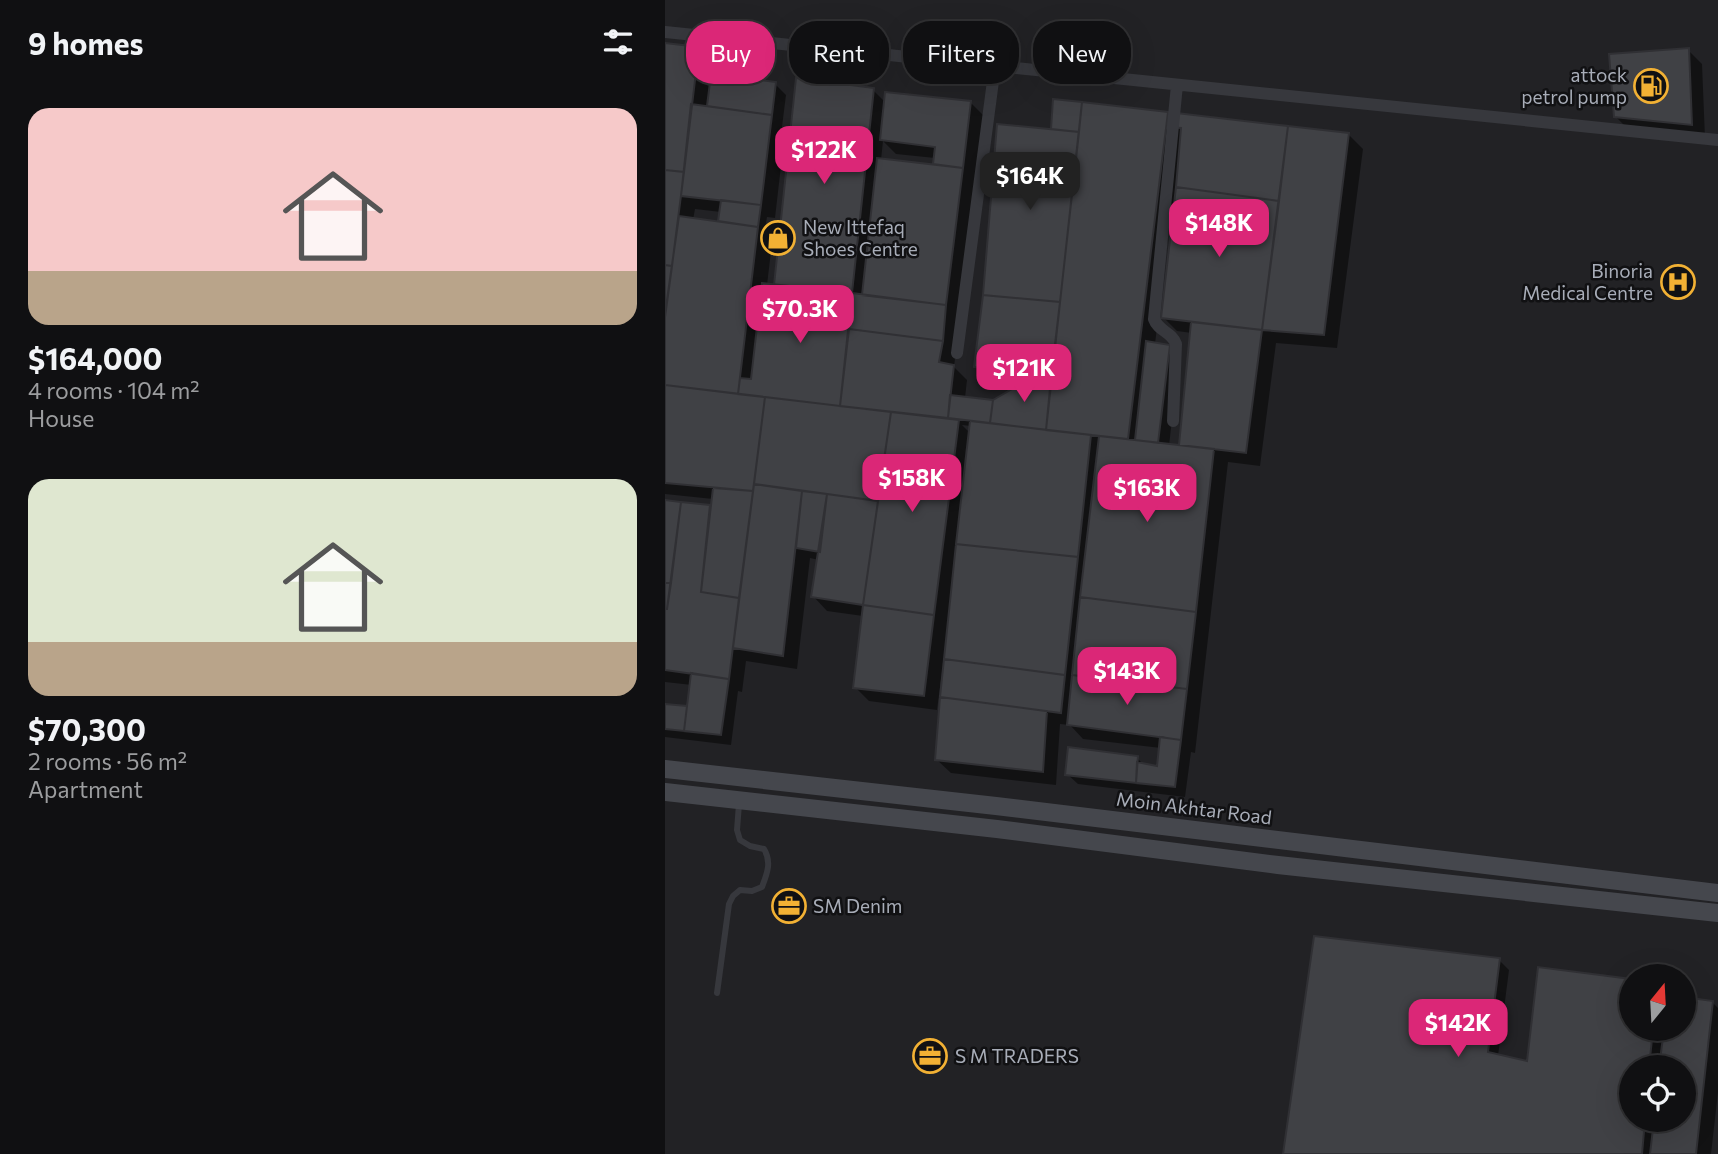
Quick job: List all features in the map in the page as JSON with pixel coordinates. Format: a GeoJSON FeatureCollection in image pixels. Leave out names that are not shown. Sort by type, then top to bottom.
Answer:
{"type":"FeatureCollection","features":[{"type":"Feature","properties":{"kind":"main road","name":"Moin Akhtar Road"},"geometry":{"type":"LineString","coordinates":[[665,769],[1718,893]]}},
{"type":"Feature","properties":{"kind":"main road"},"geometry":{"type":"LineString","coordinates":[[665,792],[997,829],[1278,865],[1718,913]]}},
{"type":"Feature","properties":{"kind":"main road"},"geometry":{"type":"LineString","coordinates":[[1278,865],[1281,840]]}},
{"type":"Feature","properties":{"kind":"street"},"geometry":{"type":"LineString","coordinates":[[665,32],[903,57]]}},
{"type":"Feature","properties":{"kind":"street"},"geometry":{"type":"LineString","coordinates":[[1019,69],[1718,140]]}},
{"type":"Feature","properties":{"kind":"street"},"geometry":{"type":"LineString","coordinates":[[957,353],[993,84]]}},
{"type":"Feature","properties":{"kind":"street"},"geometry":{"type":"LineString","coordinates":[[1173,421],[1176,344],[1174,338],[1156,325],[1154,319],[1177,85]]}},
{"type":"Feature","properties":{"kind":"lane"},"geometry":{"type":"LineString","coordinates":[[717,993],[733,896],[740,890],[752,891],[762,887],[769,869],[764,849],[750,846],[740,840],[737,830],[739,802]]}},
{"type":"Feature","properties":{"kind":"shaded area"},"geometry":{"type":"Polygon","coordinates":[[[665,0],[1718,0],[1718,1154],[665,1154],[665,0]]]}},
{"type":"Feature","properties":{"kind":"building"},"geometry":{"type":"Polygon","coordinates":[[[665,43],[686,45],[686,84],[695,84],[684,172],[665,170],[665,43]]]}},
{"type":"Feature","properties":{"kind":"building","name":"attock petrol pump"},"geometry":{"type":"Polygon","coordinates":[[[1689,48],[1692,125],[1614,117],[1609,54],[1689,48]]]}},
{"type":"Feature","properties":{"kind":"building"},"geometry":{"type":"Polygon","coordinates":[[[776,82],[772,115],[707,106],[710,84],[776,82]]]}},
{"type":"Feature","properties":{"kind":"building"},"geometry":{"type":"Polygon","coordinates":[[[795,84],[843,84],[874,88],[852,293],[774,285],[795,84]]]}},
{"type":"Feature","properties":{"kind":"building"},"geometry":{"type":"Polygon","coordinates":[[[885,92],[971,101],[963,168],[933,164],[935,147],[880,140],[885,92]]]}},
{"type":"Feature","properties":{"kind":"building"},"geometry":{"type":"Polygon","coordinates":[[[1053,99],[1082,102],[1079,132],[1051,129],[1053,99]]]}},
{"type":"Feature","properties":{"kind":"building"},"geometry":{"type":"Polygon","coordinates":[[[1082,102],[1168,112],[1128,439],[1046,430],[1082,102]]]}},
{"type":"Feature","properties":{"kind":"building"},"geometry":{"type":"Polygon","coordinates":[[[691,104],[772,115],[761,205],[681,196],[691,104]]]}},
{"type":"Feature","properties":{"kind":"building"},"geometry":{"type":"Polygon","coordinates":[[[1168,112],[1288,126],[1279,201],[1176,187],[1181,128],[1167,127],[1168,112]]]}},
{"type":"Feature","properties":{"kind":"building"},"geometry":{"type":"Polygon","coordinates":[[[997,124],[1079,132],[1060,302],[983,295],[997,124]]]}},
{"type":"Feature","properties":{"kind":"building"},"geometry":{"type":"Polygon","coordinates":[[[1288,126],[1349,133],[1324,335],[1262,330],[1288,126]]]}},
{"type":"Feature","properties":{"kind":"building"},"geometry":{"type":"Polygon","coordinates":[[[877,158],[963,168],[946,305],[862,295],[877,158]]]}},
{"type":"Feature","properties":{"kind":"building"},"geometry":{"type":"Polygon","coordinates":[[[665,170],[684,172],[672,266],[665,265],[665,170]]]}},
{"type":"Feature","properties":{"kind":"building"},"geometry":{"type":"Polygon","coordinates":[[[1176,187],[1279,201],[1262,330],[1161,318],[1176,187]]]}},
{"type":"Feature","properties":{"kind":"building"},"geometry":{"type":"Polygon","coordinates":[[[721,200],[761,205],[758,227],[718,221],[721,200]]]}},
{"type":"Feature","properties":{"kind":"building"},"geometry":{"type":"Polygon","coordinates":[[[679,216],[758,227],[738,394],[665,385],[665,314],[679,216]]]}},
{"type":"Feature","properties":{"kind":"building"},"geometry":{"type":"Polygon","coordinates":[[[665,265],[672,266],[665,317],[665,265]]]}},
{"type":"Feature","properties":{"kind":"building"},"geometry":{"type":"Polygon","coordinates":[[[762,283],[852,293],[840,406],[738,394],[740,378],[751,379],[762,283]]]}},
{"type":"Feature","properties":{"kind":"building"},"geometry":{"type":"Polygon","coordinates":[[[852,293],[946,305],[943,341],[849,329],[852,293]]]}},
{"type":"Feature","properties":{"kind":"building"},"geometry":{"type":"Polygon","coordinates":[[[983,295],[1060,302],[1051,378],[974,367],[983,295]]]}},
{"type":"Feature","properties":{"kind":"building"},"geometry":{"type":"Polygon","coordinates":[[[1191,322],[1262,330],[1246,453],[1179,445],[1191,322]]]}},
{"type":"Feature","properties":{"kind":"building"},"geometry":{"type":"Polygon","coordinates":[[[849,329],[943,341],[939,362],[954,365],[948,418],[840,406],[849,329]]]}},
{"type":"Feature","properties":{"kind":"building"},"geometry":{"type":"Polygon","coordinates":[[[1146,341],[1170,345],[1158,443],[1135,440],[1146,341]]]}},
{"type":"Feature","properties":{"kind":"building"},"geometry":{"type":"Polygon","coordinates":[[[1020,373],[1051,378],[1046,430],[990,423],[993,400],[1017,386],[1020,373]]]}},
{"type":"Feature","properties":{"kind":"building"},"geometry":{"type":"Polygon","coordinates":[[[665,385],[765,397],[753,491],[665,483],[665,385]]]}},
{"type":"Feature","properties":{"kind":"building"},"geometry":{"type":"Polygon","coordinates":[[[950,395],[993,400],[990,423],[948,418],[950,395]]]}},
{"type":"Feature","properties":{"kind":"building"},"geometry":{"type":"Polygon","coordinates":[[[765,397],[891,412],[878,501],[754,484],[765,397]]]}},
{"type":"Feature","properties":{"kind":"building"},"geometry":{"type":"Polygon","coordinates":[[[891,412],[959,420],[934,615],[863,605],[891,412]]]}},
{"type":"Feature","properties":{"kind":"building"},"geometry":{"type":"Polygon","coordinates":[[[970,421],[1091,435],[1078,557],[956,544],[970,421]]]}},
{"type":"Feature","properties":{"kind":"building"},"geometry":{"type":"Polygon","coordinates":[[[1099,436],[1214,449],[1196,612],[1080,597],[1099,436]]]}},
{"type":"Feature","properties":{"kind":"building"},"geometry":{"type":"Polygon","coordinates":[[[754,484],[802,491],[783,656],[733,648],[754,484]]]}},
{"type":"Feature","properties":{"kind":"building"},"geometry":{"type":"Polygon","coordinates":[[[713,488],[753,491],[739,598],[701,592],[713,488]]]}},
{"type":"Feature","properties":{"kind":"building"},"geometry":{"type":"Polygon","coordinates":[[[802,491],[827,494],[820,552],[796,548],[802,491]]]}},
{"type":"Feature","properties":{"kind":"building"},"geometry":{"type":"Polygon","coordinates":[[[827,494],[878,501],[863,605],[811,597],[827,494]]]}},
{"type":"Feature","properties":{"kind":"building"},"geometry":{"type":"Polygon","coordinates":[[[665,500],[681,502],[671,583],[665,583],[665,500]]]}},
{"type":"Feature","properties":{"kind":"building"},"geometry":{"type":"Polygon","coordinates":[[[681,502],[710,505],[701,592],[739,598],[729,679],[665,670],[665,609],[681,502]]]}},
{"type":"Feature","properties":{"kind":"building"},"geometry":{"type":"Polygon","coordinates":[[[956,544],[1078,557],[1065,675],[944,659],[956,544]]]}},
{"type":"Feature","properties":{"kind":"building"},"geometry":{"type":"Polygon","coordinates":[[[665,583],[671,583],[667,609],[665,609],[665,583]]]}},
{"type":"Feature","properties":{"kind":"building"},"geometry":{"type":"Polygon","coordinates":[[[1080,597],[1196,612],[1187,689],[1072,675],[1080,597]]]}},
{"type":"Feature","properties":{"kind":"building"},"geometry":{"type":"Polygon","coordinates":[[[863,605],[934,615],[924,696],[853,688],[863,605]]]}},
{"type":"Feature","properties":{"kind":"building"},"geometry":{"type":"Polygon","coordinates":[[[944,659],[1065,675],[1061,713],[940,697],[944,659]]]}},
{"type":"Feature","properties":{"kind":"building"},"geometry":{"type":"Polygon","coordinates":[[[691,673],[729,679],[721,735],[684,731],[691,673]]]}},
{"type":"Feature","properties":{"kind":"building"},"geometry":{"type":"Polygon","coordinates":[[[1072,675],[1187,689],[1181,740],[1067,725],[1072,675]]]}},
{"type":"Feature","properties":{"kind":"building"},"geometry":{"type":"Polygon","coordinates":[[[940,697],[1047,711],[1043,772],[935,760],[940,697]]]}},
{"type":"Feature","properties":{"kind":"building"},"geometry":{"type":"Polygon","coordinates":[[[665,704],[687,706],[684,731],[665,729],[665,704]]]}},
{"type":"Feature","properties":{"kind":"building"},"geometry":{"type":"Polygon","coordinates":[[[1160,737],[1181,740],[1175,787],[1136,783],[1137,762],[1157,766],[1160,737]]]}},
{"type":"Feature","properties":{"kind":"building"},"geometry":{"type":"Polygon","coordinates":[[[1068,747],[1138,756],[1136,783],[1065,775],[1068,747]]]}},
{"type":"Feature","properties":{"kind":"building"},"geometry":{"type":"Polygon","coordinates":[[[1314,936],[1500,958],[1488,1052],[1527,1061],[1538,967],[1619,977],[1619,1041],[1652,1041],[1650,1055],[1619,1055],[1619,1132],[1644,1132],[1642,1154],[1283,1154],[1314,936]]]}},
{"type":"Feature","properties":{"kind":"building"},"geometry":{"type":"Polygon","coordinates":[[[1696,999],[1713,1001],[1696,1154],[1650,1154],[1653,1132],[1696,1132],[1696,1055],[1661,1055],[1662,1041],[1696,1041],[1696,999]]]}},
{"type":"Feature","properties":{"kind":"place","name":"attock petrol pump"},"geometry":{"type":"Point","coordinates":[1651,86]}},
{"type":"Feature","properties":{"kind":"place","name":"New Ittefaq Shoes Centre"},"geometry":{"type":"Point","coordinates":[778,238]}},
{"type":"Feature","properties":{"kind":"place","name":"Binoria Medical Centre"},"geometry":{"type":"Point","coordinates":[1678,282]}},
{"type":"Feature","properties":{"kind":"place","name":"SM Denim"},"geometry":{"type":"Point","coordinates":[789,906]}},
{"type":"Feature","properties":{"kind":"place","name":"S M TRADERS"},"geometry":{"type":"Point","coordinates":[930,1056]}}]}
